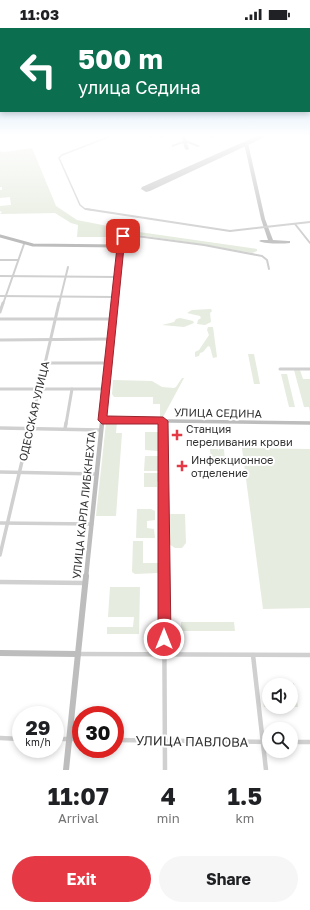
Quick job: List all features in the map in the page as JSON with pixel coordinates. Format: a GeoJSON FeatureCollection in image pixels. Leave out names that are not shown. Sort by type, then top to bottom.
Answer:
{"type":"FeatureCollection","features":[{"type":"Feature","properties":{"kind":"street"},"geometry":{"type":"LineString","coordinates":[[65,171],[81,206],[85,209],[230,231],[310,222]]}},
{"type":"Feature","properties":{"kind":"street"},"geometry":{"type":"LineString","coordinates":[[295,224],[310,243]]}},
{"type":"Feature","properties":{"kind":"street"},"geometry":{"type":"LineString","coordinates":[[0,236],[24,244],[120,246],[122,237],[131,235],[204,245],[259,255],[267,259],[269,269]]}},
{"type":"Feature","properties":{"kind":"street"},"geometry":{"type":"LineString","coordinates":[[0,312],[24,244]]}},
{"type":"Feature","properties":{"kind":"street","name":"УЛИЦА КАРЛА ЛИБКНЕХТА"},"geometry":{"type":"LineString","coordinates":[[66,770],[120,246]]}},
{"type":"Feature","properties":{"kind":"street"},"geometry":{"type":"LineString","coordinates":[[0,260],[18,260]]}},
{"type":"Feature","properties":{"kind":"street","name":"ОДЕССКАЯ УЛИЦА"},"geometry":{"type":"LineString","coordinates":[[0,555],[68,267]]}},
{"type":"Feature","properties":{"kind":"street"},"geometry":{"type":"LineString","coordinates":[[0,276],[117,276]]}},
{"type":"Feature","properties":{"kind":"street"},"geometry":{"type":"LineString","coordinates":[[0,296],[115,297]]}},
{"type":"Feature","properties":{"kind":"street"},"geometry":{"type":"LineString","coordinates":[[0,319],[113,319]]}},
{"type":"Feature","properties":{"kind":"street"},"geometry":{"type":"LineString","coordinates":[[0,340],[111,340]]}},
{"type":"Feature","properties":{"kind":"street"},"geometry":{"type":"LineString","coordinates":[[45,363],[108,363]]}},
{"type":"Feature","properties":{"kind":"street"},"geometry":{"type":"LineString","coordinates":[[280,369],[310,369]]}},
{"type":"Feature","properties":{"kind":"street"},"geometry":{"type":"LineString","coordinates":[[0,389],[106,389]]}},
{"type":"Feature","properties":{"kind":"street"},"geometry":{"type":"LineString","coordinates":[[65,429],[72,389]]}},
{"type":"Feature","properties":{"kind":"street","name":"УЛИЦА СЕДИНА"},"geometry":{"type":"LineString","coordinates":[[102,420],[310,423]]}},
{"type":"Feature","properties":{"kind":"street"},"geometry":{"type":"LineString","coordinates":[[163,421],[165,770]]}},
{"type":"Feature","properties":{"kind":"street"},"geometry":{"type":"LineString","coordinates":[[0,428],[101,430]]}},
{"type":"Feature","properties":{"kind":"street"},"geometry":{"type":"LineString","coordinates":[[0,472],[97,474]]}},
{"type":"Feature","properties":{"kind":"street"},"geometry":{"type":"LineString","coordinates":[[0,523],[92,524]]}},
{"type":"Feature","properties":{"kind":"street"},"geometry":{"type":"LineString","coordinates":[[0,582],[86,583]]}},
{"type":"Feature","properties":{"kind":"street"},"geometry":{"type":"LineString","coordinates":[[0,653],[310,655]]}},
{"type":"Feature","properties":{"kind":"street"},"geometry":{"type":"LineString","coordinates":[[253,655],[263,722]]}},
{"type":"Feature","properties":{"kind":"street"},"geometry":{"type":"LineString","coordinates":[[0,738],[12,739]]}},
{"type":"Feature","properties":{"kind":"street"},"geometry":{"type":"LineString","coordinates":[[64,739],[70,739]]}},
{"type":"Feature","properties":{"kind":"street","name":"УЛИЦА ПАВЛОВА"},"geometry":{"type":"LineString","coordinates":[[124,740],[262,742]]}},
{"type":"Feature","properties":{"kind":"street"},"geometry":{"type":"LineString","coordinates":[[298,742],[310,742]]}},
{"type":"Feature","properties":{"kind":"street"},"geometry":{"type":"LineString","coordinates":[[266,758],[266,770]]}},
{"type":"Feature","properties":{"kind":"shaded area"},"geometry":{"type":"Polygon","coordinates":[[[0,171],[41,171],[56,206],[77,220],[113,227],[109,231],[118,235],[107,234],[106,237],[77,237],[78,225],[71,223],[55,213],[0,214],[2,212],[0,211],[0,206],[11,205],[10,197],[0,198],[0,190],[2,190],[2,187],[0,187],[0,171]]]}},
{"type":"Feature","properties":{"kind":"shaded area"},"geometry":{"type":"Polygon","coordinates":[[[139,232],[257,249],[257,251],[252,253],[139,235],[137,234],[139,232]]]}},
{"type":"Feature","properties":{"kind":"shaded area"},"geometry":{"type":"Polygon","coordinates":[[[211,309],[211,322],[205,325],[197,324],[198,320],[201,318],[200,316],[187,313],[192,310],[211,309]]]}},
{"type":"Feature","properties":{"kind":"shaded area"},"geometry":{"type":"Polygon","coordinates":[[[180,318],[193,321],[194,323],[184,327],[162,325],[174,322],[176,319],[180,318]]]}},
{"type":"Feature","properties":{"kind":"shaded area"},"geometry":{"type":"Polygon","coordinates":[[[208,327],[213,327],[217,357],[213,358],[210,347],[208,346],[203,352],[200,353],[199,356],[195,357],[195,352],[199,350],[209,335],[207,330],[208,327]]]}},
{"type":"Feature","properties":{"kind":"shaded area"},"geometry":{"type":"Polygon","coordinates":[[[248,354],[254,354],[260,384],[254,384],[248,354]]]}},
{"type":"Feature","properties":{"kind":"shaded area"},"geometry":{"type":"Polygon","coordinates":[[[294,370],[300,370],[303,379],[310,379],[310,412],[309,407],[304,407],[294,370]]]}},
{"type":"Feature","properties":{"kind":"shaded area"},"geometry":{"type":"Polygon","coordinates":[[[281,374],[287,374],[295,407],[289,407],[281,374]]]}},
{"type":"Feature","properties":{"kind":"shaded area"},"geometry":{"type":"Polygon","coordinates":[[[182,378],[184,378],[163,417],[160,417],[160,404],[153,404],[153,397],[114,397],[112,394],[113,380],[152,381],[162,387],[174,388],[182,378]]]}},
{"type":"Feature","properties":{"kind":"shaded area"},"geometry":{"type":"Polygon","coordinates":[[[117,422],[116,433],[122,433],[116,516],[96,516],[106,423],[117,422]]]}},
{"type":"Feature","properties":{"kind":"shaded area"},"geometry":{"type":"Polygon","coordinates":[[[145,432],[162,432],[162,450],[145,451],[158,450],[145,450],[145,432]]]}},
{"type":"Feature","properties":{"kind":"shaded area"},"geometry":{"type":"Polygon","coordinates":[[[242,448],[310,449],[310,608],[263,609],[242,448]]]}},
{"type":"Feature","properties":{"kind":"shaded area"},"geometry":{"type":"Polygon","coordinates":[[[210,449],[218,449],[218,451],[219,449],[224,449],[225,462],[220,462],[219,460],[219,462],[211,462],[210,449]]]}},
{"type":"Feature","properties":{"kind":"shaded area"},"geometry":{"type":"Polygon","coordinates":[[[145,456],[160,456],[160,471],[144,471],[145,456]]]}},
{"type":"Feature","properties":{"kind":"shaded area"},"geometry":{"type":"Polygon","coordinates":[[[144,473],[159,473],[157,487],[144,487],[144,473]]]}},
{"type":"Feature","properties":{"kind":"shaded area"},"geometry":{"type":"Polygon","coordinates":[[[137,509],[151,509],[155,511],[155,520],[147,521],[147,528],[154,529],[155,538],[136,538],[137,509]]]}},
{"type":"Feature","properties":{"kind":"shaded area"},"geometry":{"type":"Polygon","coordinates":[[[167,514],[185,514],[186,543],[182,548],[175,548],[167,543],[167,514]]]}},
{"type":"Feature","properties":{"kind":"shaded area"},"geometry":{"type":"Polygon","coordinates":[[[133,541],[143,541],[143,563],[159,563],[158,573],[135,574],[132,572],[133,541]]]}},
{"type":"Feature","properties":{"kind":"shaded area"},"geometry":{"type":"Polygon","coordinates":[[[110,587],[140,587],[139,634],[107,634],[107,627],[133,627],[134,617],[108,617],[110,587]]]}},
{"type":"Feature","properties":{"kind":"shaded area"},"geometry":{"type":"Polygon","coordinates":[[[181,622],[234,622],[235,631],[181,631],[181,622]]]}},
{"type":"Feature","properties":{"kind":"taxiway"},"geometry":{"type":"LineString","coordinates":[[252,171],[263,219],[271,241]]}},
{"type":"Feature","properties":{"kind":"taxiway"},"geometry":{"type":"LineString","coordinates":[[261,241],[271,241]]}},
{"type":"Feature","properties":{"kind":"taxiway"},"geometry":{"type":"LineString","coordinates":[[271,241],[288,242]]}},
{"type":"Feature","properties":{"kind":"runway"},"geometry":{"type":"LineString","coordinates":[[146,189],[187,171]]}},
{"type":"Feature","properties":{"kind":"place","name":"Станция переливания крови"},"geometry":{"type":"Point","coordinates":[177,435]}},
{"type":"Feature","properties":{"kind":"place","name":"Инфекционное отделение"},"geometry":{"type":"Point","coordinates":[182,466]}},
{"type":"Feature","properties":{"kind":"route"},"geometry":{"type":"LineString","coordinates":[[123,236],[120,247],[102,420],[163,421],[164,639]]}}]}
